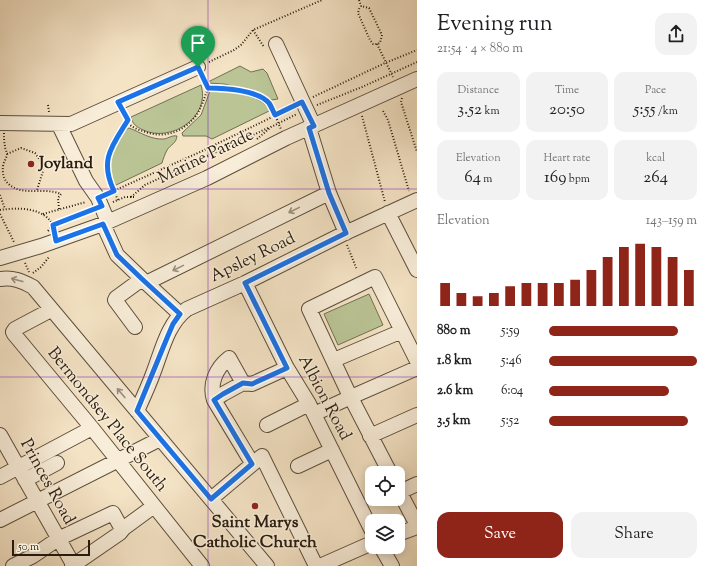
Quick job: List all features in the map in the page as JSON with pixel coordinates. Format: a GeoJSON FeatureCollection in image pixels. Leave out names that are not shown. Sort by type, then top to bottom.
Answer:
{"type":"FeatureCollection","features":[{"type":"Feature","properties":{"kind":"street"},"geometry":{"type":"LineString","coordinates":[[276,44],[304,106],[329,193],[344,234]]}},
{"type":"Feature","properties":{"kind":"street"},"geometry":{"type":"LineString","coordinates":[[2,123],[71,124],[198,67]]}},
{"type":"Feature","properties":{"kind":"street","name":"Marine Parade"},"geometry":{"type":"LineString","coordinates":[[7,258],[50,237],[106,223],[207,178],[311,127],[417,80]]}},
{"type":"Feature","properties":{"kind":"street"},"geometry":{"type":"LineString","coordinates":[[59,125],[86,181],[100,202],[117,255],[180,314],[173,324],[147,390],[137,411]]}},
{"type":"Feature","properties":{"kind":"street"},"geometry":{"type":"LineString","coordinates":[[136,327],[115,300],[116,298],[144,281],[329,193]]}},
{"type":"Feature","properties":{"kind":"street","name":"Apsley Road"},"geometry":{"type":"LineString","coordinates":[[180,314],[187,309],[245,283],[415,201]]}},
{"type":"Feature","properties":{"kind":"street"},"geometry":{"type":"LineString","coordinates":[[388,213],[417,270]]}},
{"type":"Feature","properties":{"kind":"street"},"geometry":{"type":"LineString","coordinates":[[386,466],[308,309],[375,277],[417,361]]}},
{"type":"Feature","properties":{"kind":"street"},"geometry":{"type":"LineString","coordinates":[[0,279],[12,278],[33,287],[137,411],[154,441],[211,499],[265,565]]}},
{"type":"Feature","properties":{"kind":"street","name":"Albion Road"},"geometry":{"type":"LineString","coordinates":[[245,283],[287,368],[311,409],[365,517]]}},
{"type":"Feature","properties":{"kind":"street","name":"Bermondsey Place South"},"geometry":{"type":"LineString","coordinates":[[49,306],[43,315],[15,329],[13,332],[14,334],[118,460],[202,566]]}},
{"type":"Feature","properties":{"kind":"street"},"geometry":{"type":"LineString","coordinates":[[334,360],[402,331]]}},
{"type":"Feature","properties":{"kind":"street"},"geometry":{"type":"LineString","coordinates":[[243,383],[229,358],[222,363],[216,373],[211,391],[214,400],[252,464]]}},
{"type":"Feature","properties":{"kind":"street"},"geometry":{"type":"LineString","coordinates":[[214,400],[243,383],[252,384],[287,368]]}},
{"type":"Feature","properties":{"kind":"street"},"geometry":{"type":"LineString","coordinates":[[267,425],[311,409],[351,397],[417,368]]}},
{"type":"Feature","properties":{"kind":"street"},"geometry":{"type":"LineString","coordinates":[[370,436],[417,415]]}},
{"type":"Feature","properties":{"kind":"street"},"geometry":{"type":"LineString","coordinates":[[0,477],[92,428]]}},
{"type":"Feature","properties":{"kind":"street","name":"Princes Road"},"geometry":{"type":"LineString","coordinates":[[0,435],[73,566]]}},
{"type":"Feature","properties":{"kind":"street"},"geometry":{"type":"LineString","coordinates":[[0,520],[154,441]]}},
{"type":"Feature","properties":{"kind":"street"},"geometry":{"type":"LineString","coordinates":[[298,466],[332,450]]}},
{"type":"Feature","properties":{"kind":"street"},"geometry":{"type":"LineString","coordinates":[[211,499],[262,456],[316,566]]}},
{"type":"Feature","properties":{"kind":"street"},"geometry":{"type":"LineString","coordinates":[[25,480],[56,464]]}},
{"type":"Feature","properties":{"kind":"street"},"geometry":{"type":"LineString","coordinates":[[405,488],[417,484]]}},
{"type":"Feature","properties":{"kind":"street"},"geometry":{"type":"LineString","coordinates":[[405,502],[417,526],[405,531]]}},
{"type":"Feature","properties":{"kind":"street"},"geometry":{"type":"LineString","coordinates":[[73,566],[120,533],[124,528],[154,506]]}},
{"type":"Feature","properties":{"kind":"street"},"geometry":{"type":"LineString","coordinates":[[13,566],[33,556],[58,540],[113,513],[119,524],[124,528]]}},
{"type":"Feature","properties":{"kind":"street"},"geometry":{"type":"LineString","coordinates":[[94,522],[104,544]]}},
{"type":"Feature","properties":{"kind":"street"},"geometry":{"type":"LineString","coordinates":[[320,566],[365,546]]}},
{"type":"Feature","properties":{"kind":"street"},"geometry":{"type":"LineString","coordinates":[[385,554],[392,566]]}},
{"type":"Feature","properties":{"kind":"path"},"geometry":{"type":"LineString","coordinates":[[118,102],[129,124],[137,129],[158,136],[178,131],[196,116],[202,107],[208,88],[198,67],[234,50],[241,45],[253,30],[322,0]]}},
{"type":"Feature","properties":{"kind":"path"},"geometry":{"type":"LineString","coordinates":[[359,0],[361,6],[358,13],[370,40],[373,44],[377,44]]}},
{"type":"Feature","properties":{"kind":"path"},"geometry":{"type":"LineString","coordinates":[[361,6],[369,8],[382,35],[380,43],[377,44]]}},
{"type":"Feature","properties":{"kind":"path"},"geometry":{"type":"LineString","coordinates":[[253,30],[265,49],[276,44]]}},
{"type":"Feature","properties":{"kind":"path"},"geometry":{"type":"LineString","coordinates":[[377,44],[402,97],[401,102],[417,152]]}},
{"type":"Feature","properties":{"kind":"path"},"geometry":{"type":"LineString","coordinates":[[255,140],[271,127],[304,106],[385,63],[417,50]]}},
{"type":"Feature","properties":{"kind":"path"},"geometry":{"type":"LineString","coordinates":[[50,237],[53,225],[100,202],[114,191],[200,152],[275,115],[362,87],[417,62]]}},
{"type":"Feature","properties":{"kind":"path"},"geometry":{"type":"LineString","coordinates":[[208,88],[230,88],[254,94],[268,102],[275,115]]}},
{"type":"Feature","properties":{"kind":"path"},"geometry":{"type":"LineString","coordinates":[[359,106],[388,213]]}},
{"type":"Feature","properties":{"kind":"path"},"geometry":{"type":"LineString","coordinates":[[383,110],[388,120],[415,201]]}},
{"type":"Feature","properties":{"kind":"path"},"geometry":{"type":"LineString","coordinates":[[124,215],[109,180],[108,158],[111,147],[128,120]]}},
{"type":"Feature","properties":{"kind":"path"},"geometry":{"type":"LineString","coordinates":[[2,123],[7,154],[3,167],[4,176],[8,184],[14,189],[25,191],[37,190],[61,194],[58,198],[59,209]]}},
{"type":"Feature","properties":{"kind":"path"},"geometry":{"type":"LineString","coordinates":[[132,197],[145,186],[271,127]]}},
{"type":"Feature","properties":{"kind":"path"},"geometry":{"type":"LineString","coordinates":[[7,154],[21,148],[35,153],[42,163],[43,171],[37,190]]}},
{"type":"Feature","properties":{"kind":"path"},"geometry":{"type":"LineString","coordinates":[[0,195],[5,209]]}},
{"type":"Feature","properties":{"kind":"path"},"geometry":{"type":"LineString","coordinates":[[43,214],[59,209],[135,197]]}},
{"type":"Feature","properties":{"kind":"path"},"geometry":{"type":"LineString","coordinates":[[0,210],[26,209],[43,214],[51,220],[53,225],[50,237],[48,259],[41,267],[30,275],[7,258],[0,214]]}},
{"type":"Feature","properties":{"kind":"path"},"geometry":{"type":"LineString","coordinates":[[344,234],[357,270]]}},
{"type":"Feature","properties":{"kind":"green space"},"geometry":{"type":"Polygon","coordinates":[[[240,66],[251,72],[263,69],[267,73],[278,99],[271,100],[256,92],[224,84],[208,83],[240,66]]]}},
{"type":"Feature","properties":{"kind":"green space"},"geometry":{"type":"Polygon","coordinates":[[[201,85],[203,97],[200,107],[194,117],[176,130],[165,133],[154,133],[141,129],[132,122],[131,117],[201,85]]]}},
{"type":"Feature","properties":{"kind":"green space"},"geometry":{"type":"Polygon","coordinates":[[[210,91],[225,91],[243,94],[259,100],[270,110],[212,139],[206,136],[183,136],[182,133],[201,115],[210,91]]]}},
{"type":"Feature","properties":{"kind":"green space"},"geometry":{"type":"Polygon","coordinates":[[[129,128],[159,139],[177,136],[167,150],[162,163],[114,186],[110,171],[111,154],[117,138],[129,128]]]}},
{"type":"Feature","properties":{"kind":"green space"},"geometry":{"type":"Polygon","coordinates":[[[369,294],[383,325],[338,345],[324,314],[369,294]]]}},
{"type":"Feature","properties":{"kind":"place","name":"Joyland"},"geometry":{"type":"Point","coordinates":[31,164]}},
{"type":"Feature","properties":{"kind":"place","name":"Saint Marys Catholic Church"},"geometry":{"type":"Point","coordinates":[255,506]}},
{"type":"Feature","properties":{"kind":"route"},"geometry":{"type":"LineString","coordinates":[[198,67],[208,88],[230,88],[254,94],[268,102],[275,115],[302,102],[314,126],[309,128],[329,193],[346,233],[245,283],[287,368],[252,384],[243,383],[214,400],[252,464],[211,499],[137,411],[147,390],[173,324],[180,314],[117,255],[112,247],[103,224],[56,241],[53,225],[102,206],[98,198],[114,191],[109,180],[108,158],[115,139],[128,120],[118,102],[198,67]]}}]}
